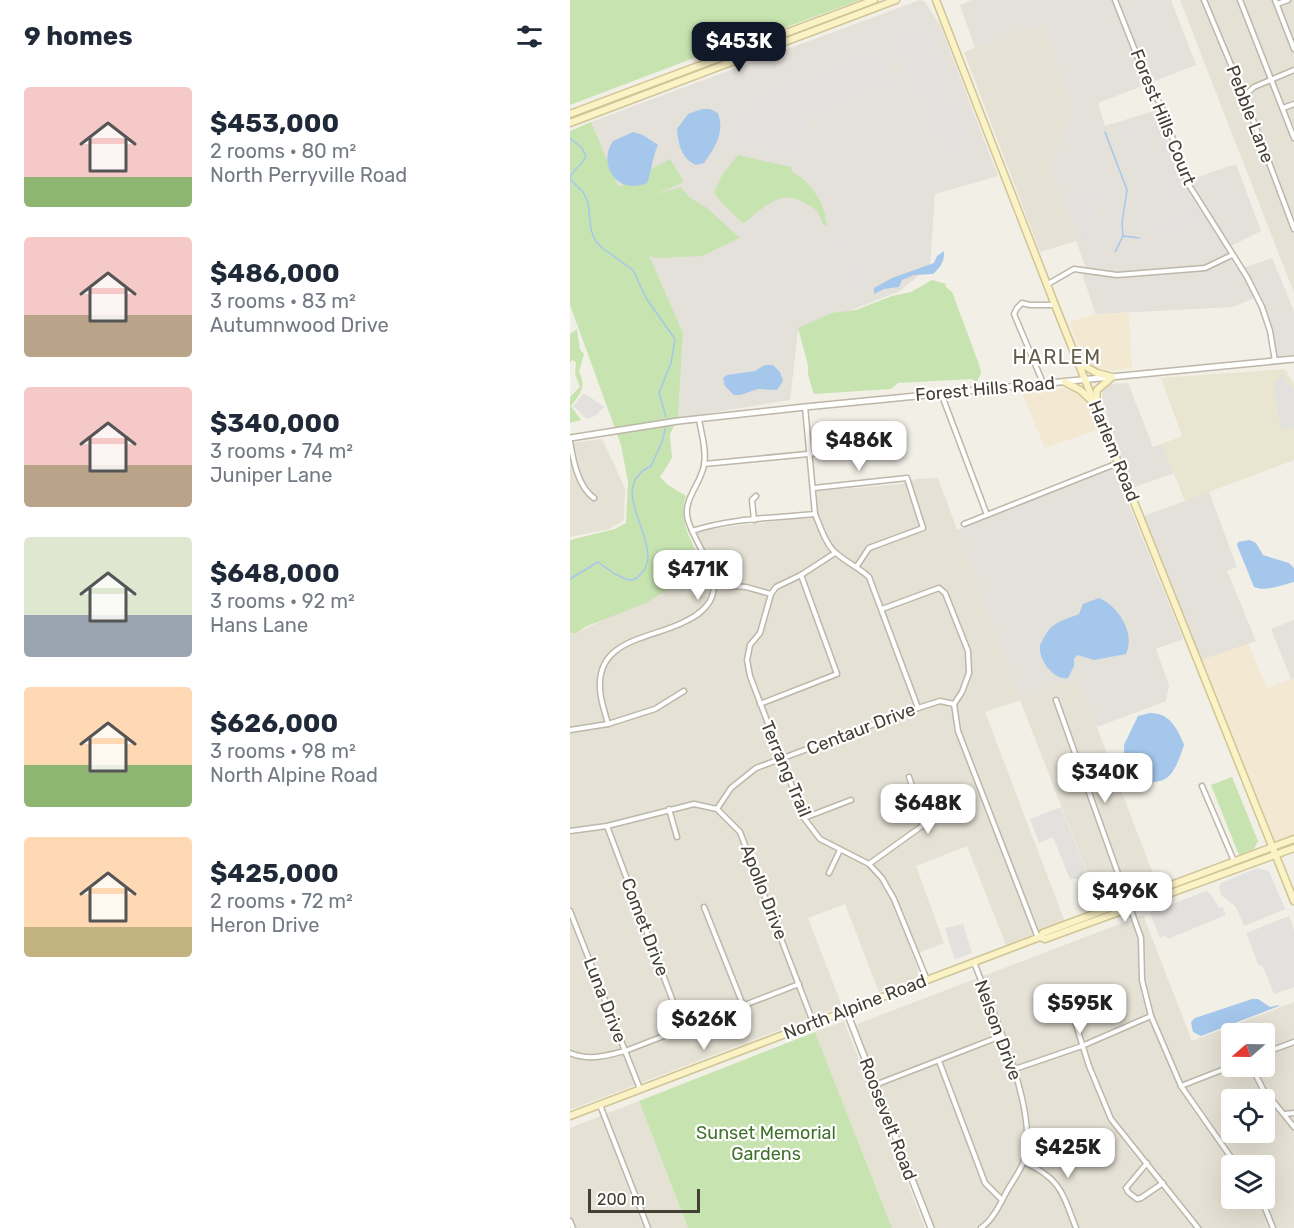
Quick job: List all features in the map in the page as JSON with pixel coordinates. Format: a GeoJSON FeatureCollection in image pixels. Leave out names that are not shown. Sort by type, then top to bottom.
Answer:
{"type":"FeatureCollection","features":[{"type":"Feature","properties":{"kind":"main road"},"geometry":{"type":"LineString","coordinates":[[570,114],[874,0]]}},
{"type":"Feature","properties":{"kind":"main road"},"geometry":{"type":"LineString","coordinates":[[571,123],[896,0]]}},
{"type":"Feature","properties":{"kind":"main road"},"geometry":{"type":"LineString","coordinates":[[930,0],[939,8],[945,19]]}},
{"type":"Feature","properties":{"kind":"main road","name":"Harlem Road"},"geometry":{"type":"LineString","coordinates":[[936,0],[1294,901]]}},
{"type":"Feature","properties":{"kind":"main road"},"geometry":{"type":"LineString","coordinates":[[942,0],[945,19]]}},
{"type":"Feature","properties":{"kind":"main road"},"geometry":{"type":"LineString","coordinates":[[1079,363],[1097,373],[1112,377]]}},
{"type":"Feature","properties":{"kind":"main road"},"geometry":{"type":"LineString","coordinates":[[1096,406],[1097,390],[1112,377]]}},
{"type":"Feature","properties":{"kind":"main road"},"geometry":{"type":"LineString","coordinates":[[1065,382],[1084,392],[1096,406]]}},
{"type":"Feature","properties":{"kind":"main road","name":"North Alpine Road"},"geometry":{"type":"LineString","coordinates":[[1130,905],[1294,839]]}},
{"type":"Feature","properties":{"kind":"main road","name":"North Alpine Road"},"geometry":{"type":"LineString","coordinates":[[570,1116],[1039,938],[1042,933],[1294,848]]}},
{"type":"Feature","properties":{"kind":"street","name":"Forest Hills Court"},"geometry":{"type":"LineString","coordinates":[[1115,0],[1149,86],[1161,105],[1189,185],[1247,277],[1262,307],[1270,331],[1275,361]]}},
{"type":"Feature","properties":{"kind":"street","name":"Pebble Lane"},"geometry":{"type":"LineString","coordinates":[[1204,0],[1244,96],[1294,230]]}},
{"type":"Feature","properties":{"kind":"street"},"geometry":{"type":"LineString","coordinates":[[1240,0],[1294,138]]}},
{"type":"Feature","properties":{"kind":"street"},"geometry":{"type":"LineString","coordinates":[[1288,0],[1276,2],[1294,49]]}},
{"type":"Feature","properties":{"kind":"street"},"geometry":{"type":"LineString","coordinates":[[1244,96],[1254,87],[1294,70]]}},
{"type":"Feature","properties":{"kind":"street"},"geometry":{"type":"LineString","coordinates":[[1283,108],[1294,104]]}},
{"type":"Feature","properties":{"kind":"street"},"geometry":{"type":"LineString","coordinates":[[1048,284],[1074,269],[1117,275],[1205,268],[1232,255]]}},
{"type":"Feature","properties":{"kind":"street"},"geometry":{"type":"LineString","coordinates":[[1043,383],[1014,314],[1022,303],[1056,305]]}},
{"type":"Feature","properties":{"kind":"street","name":"Forest Hills Road"},"geometry":{"type":"LineString","coordinates":[[570,440],[699,419],[805,407],[1294,359]]}},
{"type":"Feature","properties":{"kind":"street"},"geometry":{"type":"LineString","coordinates":[[941,393],[987,515]]}},
{"type":"Feature","properties":{"kind":"street"},"geometry":{"type":"LineString","coordinates":[[805,407],[815,514],[821,531],[835,553],[857,566],[869,577],[918,708]]}},
{"type":"Feature","properties":{"kind":"street"},"geometry":{"type":"LineString","coordinates":[[608,724],[600,689],[601,669],[611,654],[626,643],[696,616],[708,604],[713,594],[713,578],[687,519],[690,497],[698,483],[704,464],[699,419]]}},
{"type":"Feature","properties":{"kind":"street"},"geometry":{"type":"LineString","coordinates":[[704,464],[864,447],[865,426]]}},
{"type":"Feature","properties":{"kind":"street"},"geometry":{"type":"LineString","coordinates":[[570,440],[573,460],[586,492],[594,498]]}},
{"type":"Feature","properties":{"kind":"street"},"geometry":{"type":"LineString","coordinates":[[964,524],[1119,463]]}},
{"type":"Feature","properties":{"kind":"street"},"geometry":{"type":"LineString","coordinates":[[814,488],[907,478],[923,528],[869,548],[857,566]]}},
{"type":"Feature","properties":{"kind":"street"},"geometry":{"type":"LineString","coordinates":[[754,520],[752,500],[756,496]]}},
{"type":"Feature","properties":{"kind":"street"},"geometry":{"type":"LineString","coordinates":[[692,531],[754,520],[815,514]]}},
{"type":"Feature","properties":{"kind":"street"},"geometry":{"type":"LineString","coordinates":[[714,585],[747,587],[771,594],[776,587],[801,575],[835,553]]}},
{"type":"Feature","properties":{"kind":"street"},"geometry":{"type":"LineString","coordinates":[[760,704],[837,674],[801,575]]}},
{"type":"Feature","properties":{"kind":"street"},"geometry":{"type":"LineString","coordinates":[[882,609],[939,588],[945,593],[968,651],[969,673],[962,692],[954,704],[958,731],[1039,938]]}},
{"type":"Feature","properties":{"kind":"street","name":"Terrang Trail"},"geometry":{"type":"LineString","coordinates":[[771,594],[760,633],[750,645],[747,660],[760,704],[804,818],[820,839],[870,864],[882,878],[894,899],[927,980]]}},
{"type":"Feature","properties":{"kind":"street"},"geometry":{"type":"LineString","coordinates":[[570,730],[608,724],[655,709],[684,691]]}},
{"type":"Feature","properties":{"kind":"street"},"geometry":{"type":"LineString","coordinates":[[1056,700],[1141,938],[1142,980],[1151,1016],[1181,1086],[1229,1155]]}},
{"type":"Feature","properties":{"kind":"street","name":"Centaur Drive"},"geometry":{"type":"LineString","coordinates":[[717,809],[731,788],[756,768],[918,708],[940,701],[954,704]]}},
{"type":"Feature","properties":{"kind":"street"},"geometry":{"type":"LineString","coordinates":[[870,864],[922,826],[920,810],[909,777]]}},
{"type":"Feature","properties":{"kind":"street"},"geometry":{"type":"LineString","coordinates":[[1202,786],[1234,862]]}},
{"type":"Feature","properties":{"kind":"street"},"geometry":{"type":"LineString","coordinates":[[804,818],[851,800]]}},
{"type":"Feature","properties":{"kind":"street"},"geometry":{"type":"LineString","coordinates":[[570,831],[607,826],[694,804],[717,809]]}},
{"type":"Feature","properties":{"kind":"street"},"geometry":{"type":"LineString","coordinates":[[669,809],[677,837]]}},
{"type":"Feature","properties":{"kind":"street","name":"Apollo Drive"},"geometry":{"type":"LineString","coordinates":[[717,809],[740,832],[813,1023]]}},
{"type":"Feature","properties":{"kind":"street","name":"Comet Drive"},"geometry":{"type":"LineString","coordinates":[[607,826],[683,1028]]}},
{"type":"Feature","properties":{"kind":"street"},"geometry":{"type":"LineString","coordinates":[[829,873],[840,850]]}},
{"type":"Feature","properties":{"kind":"street"},"geometry":{"type":"LineString","coordinates":[[704,907],[743,1005]]}},
{"type":"Feature","properties":{"kind":"street","name":"Luna Drive"},"geometry":{"type":"LineString","coordinates":[[570,910],[640,1089]]}},
{"type":"Feature","properties":{"kind":"street","name":"Nelson Drive"},"geometry":{"type":"LineString","coordinates":[[974,962],[1001,1036],[1016,1069],[1027,1128],[1024,1162],[989,1226],[981,1228]]}},
{"type":"Feature","properties":{"kind":"street"},"geometry":{"type":"LineString","coordinates":[[570,1053],[582,1058],[599,1058],[625,1051],[799,984]]}},
{"type":"Feature","properties":{"kind":"street","name":"Roosevelt Road"},"geometry":{"type":"LineString","coordinates":[[846,1010],[931,1228]]}},
{"type":"Feature","properties":{"kind":"street"},"geometry":{"type":"LineString","coordinates":[[1071,1012],[1111,1119],[1198,1228]]}},
{"type":"Feature","properties":{"kind":"street"},"geometry":{"type":"LineString","coordinates":[[1016,1069],[1082,1046],[1151,1016]]}},
{"type":"Feature","properties":{"kind":"street"},"geometry":{"type":"LineString","coordinates":[[875,1085],[1001,1036]]}},
{"type":"Feature","properties":{"kind":"street"},"geometry":{"type":"LineString","coordinates":[[1275,1049],[1294,1042]]}},
{"type":"Feature","properties":{"kind":"street"},"geometry":{"type":"LineString","coordinates":[[939,1061],[985,1183],[1002,1200]]}},
{"type":"Feature","properties":{"kind":"street"},"geometry":{"type":"LineString","coordinates":[[1181,1086],[1221,1070]]}},
{"type":"Feature","properties":{"kind":"street"},"geometry":{"type":"LineString","coordinates":[[1257,1077],[1263,1089],[1294,1127]]}},
{"type":"Feature","properties":{"kind":"street"},"geometry":{"type":"LineString","coordinates":[[600,1105],[648,1228]]}},
{"type":"Feature","properties":{"kind":"street"},"geometry":{"type":"LineString","coordinates":[[1285,1114],[1294,1113]]}},
{"type":"Feature","properties":{"kind":"street"},"geometry":{"type":"LineString","coordinates":[[1024,1162],[1043,1170],[1059,1185],[1076,1228]]}},
{"type":"Feature","properties":{"kind":"street"},"geometry":{"type":"LineString","coordinates":[[1147,1163],[1128,1184],[1126,1188],[1128,1192],[1141,1198],[1163,1183]]}},
{"type":"Feature","properties":{"kind":"street"},"geometry":{"type":"LineString","coordinates":[[1265,1209],[1273,1228]]}},
{"type":"Feature","properties":{"kind":"street"},"geometry":{"type":"LineString","coordinates":[[570,1221],[573,1228]]}},
{"type":"Feature","properties":{"kind":"shaded area"},"geometry":{"type":"Polygon","coordinates":[[[920,0],[925,2],[940,25],[998,176],[935,194],[930,266],[900,291],[798,331],[790,400],[678,418],[683,333],[591,122],[920,0]]]}},
{"type":"Feature","properties":{"kind":"shaded area"},"geometry":{"type":"Polygon","coordinates":[[[972,0],[1171,0],[1196,65],[1098,103],[1105,126],[1160,109],[1186,181],[1236,164],[1261,231],[1225,249],[1238,270],[1272,258],[1294,311],[1294,355],[1272,357],[1268,334],[1254,298],[1233,307],[1096,314],[1083,277],[1085,266],[1049,164],[1073,112],[1043,24],[975,48],[960,5],[972,0]]]}},
{"type":"Feature","properties":{"kind":"shaded area"},"geometry":{"type":"Polygon","coordinates":[[[1180,0],[1294,0],[1294,293],[1180,0]]]}},
{"type":"Feature","properties":{"kind":"shaded area"},"geometry":{"type":"Polygon","coordinates":[[[1043,23],[1073,112],[1049,164],[1076,241],[1040,252],[964,52],[1043,23]]]}},
{"type":"Feature","properties":{"kind":"shaded area"},"geometry":{"type":"Polygon","coordinates":[[[921,26],[928,32],[931,31],[973,143],[971,147],[961,152],[951,152],[939,145],[936,146],[898,48],[893,52],[889,49],[892,44],[890,42],[899,35],[921,26]]]}},
{"type":"Feature","properties":{"kind":"shaded area"},"geometry":{"type":"Polygon","coordinates":[[[870,53],[879,56],[887,63],[896,84],[808,118],[812,143],[809,147],[786,156],[740,145],[735,121],[746,98],[870,53]]]}},
{"type":"Feature","properties":{"kind":"shaded area"},"geometry":{"type":"Polygon","coordinates":[[[1160,117],[1180,183],[1206,228],[1155,236],[1154,220],[1174,214],[1155,130],[1131,136],[1133,147],[1129,160],[1125,154],[1120,131],[1160,117]]]}},
{"type":"Feature","properties":{"kind":"shaded area"},"geometry":{"type":"Polygon","coordinates":[[[1105,182],[1092,230],[1083,240],[1066,197],[1105,182]]]}},
{"type":"Feature","properties":{"kind":"shaded area"},"geometry":{"type":"Polygon","coordinates":[[[837,237],[852,245],[856,243],[868,288],[861,294],[849,290],[832,242],[837,237]]]}},
{"type":"Feature","properties":{"kind":"shaded area"},"geometry":{"type":"Polygon","coordinates":[[[1129,313],[1132,368],[1106,371],[1089,366],[1084,360],[1069,322],[1096,314],[1129,313]]]}},
{"type":"Feature","properties":{"kind":"shaded area"},"geometry":{"type":"Polygon","coordinates":[[[1285,369],[1294,384],[1294,460],[1185,501],[1162,444],[1182,436],[1161,378],[1285,369]]]}},
{"type":"Feature","properties":{"kind":"shaded area"},"geometry":{"type":"Polygon","coordinates":[[[1282,373],[1294,391],[1294,428],[1281,430],[1273,386],[1282,373]]]}},
{"type":"Feature","properties":{"kind":"shaded area"},"geometry":{"type":"Polygon","coordinates":[[[1128,383],[1153,447],[1162,444],[1174,473],[1132,488],[1102,400],[1103,387],[1108,384],[1128,383]]]}},
{"type":"Feature","properties":{"kind":"shaded area"},"geometry":{"type":"Polygon","coordinates":[[[1064,388],[1080,393],[1087,401],[1097,430],[1045,448],[1022,392],[1064,388]]]}},
{"type":"Feature","properties":{"kind":"shaded area"},"geometry":{"type":"Polygon","coordinates":[[[583,394],[604,407],[595,416],[587,419],[573,406],[583,394]]]}},
{"type":"Feature","properties":{"kind":"shaded area"},"geometry":{"type":"Polygon","coordinates":[[[602,439],[625,488],[624,520],[609,529],[570,537],[570,443],[602,439]]]}},
{"type":"Feature","properties":{"kind":"shaded area"},"geometry":{"type":"Polygon","coordinates":[[[1114,468],[1183,639],[1156,649],[1169,685],[1166,701],[1097,727],[1078,678],[1020,699],[957,530],[1114,468]]]}},
{"type":"Feature","properties":{"kind":"shaded area"},"geometry":{"type":"Polygon","coordinates":[[[938,478],[1020,699],[1078,678],[1158,887],[1101,908],[1020,700],[985,712],[1065,922],[1006,945],[967,846],[916,866],[944,943],[918,953],[912,938],[907,940],[918,969],[919,976],[916,978],[879,992],[845,904],[808,918],[842,1006],[570,1110],[570,633],[577,633],[710,566],[697,537],[698,532],[702,530],[817,516],[817,491],[903,484],[915,479],[938,478]]]}},
{"type":"Feature","properties":{"kind":"shaded area"},"geometry":{"type":"Polygon","coordinates":[[[1209,492],[1237,567],[1227,571],[1256,641],[1201,660],[1144,516],[1209,492]]]}},
{"type":"Feature","properties":{"kind":"shaded area"},"geometry":{"type":"Polygon","coordinates":[[[1294,620],[1294,678],[1291,679],[1271,629],[1294,620]]]}},
{"type":"Feature","properties":{"kind":"shaded area"},"geometry":{"type":"Polygon","coordinates":[[[1248,643],[1267,688],[1294,678],[1294,836],[1273,844],[1201,660],[1248,643]]]}},
{"type":"Feature","properties":{"kind":"shaded area"},"geometry":{"type":"Polygon","coordinates":[[[1061,807],[1086,871],[1082,877],[1077,879],[1070,879],[1053,837],[1039,843],[1030,819],[1061,807]]]}},
{"type":"Feature","properties":{"kind":"shaded area"},"geometry":{"type":"Polygon","coordinates":[[[1257,868],[1269,871],[1285,909],[1244,926],[1236,907],[1221,895],[1219,887],[1221,883],[1257,868]]]}},
{"type":"Feature","properties":{"kind":"shaded area"},"geometry":{"type":"Polygon","coordinates":[[[1206,891],[1210,893],[1219,908],[1223,907],[1226,915],[1168,939],[1166,935],[1160,938],[1150,913],[1153,911],[1152,908],[1168,902],[1170,905],[1206,891]]]}},
{"type":"Feature","properties":{"kind":"shaded area"},"geometry":{"type":"Polygon","coordinates":[[[1143,915],[1192,1041],[1221,1030],[1221,1077],[1275,1077],[1275,1023],[1239,1023],[1294,1002],[1294,1228],[933,1228],[855,1026],[1143,915]]]}},
{"type":"Feature","properties":{"kind":"shaded area"},"geometry":{"type":"Polygon","coordinates":[[[1289,916],[1294,930],[1294,987],[1274,994],[1263,967],[1258,964],[1246,933],[1289,916]]]}},
{"type":"Feature","properties":{"kind":"shaded area"},"geometry":{"type":"Polygon","coordinates":[[[963,924],[972,953],[956,959],[945,928],[963,924]]]}},
{"type":"Feature","properties":{"kind":"shaded area"},"geometry":{"type":"Polygon","coordinates":[[[844,1021],[925,1228],[892,1228],[815,1032],[844,1021]]]}},
{"type":"Feature","properties":{"kind":"shaded area"},"geometry":{"type":"Polygon","coordinates":[[[639,1101],[688,1228],[570,1228],[570,1128],[639,1101]]]}},
{"type":"Feature","properties":{"kind":"green space"},"geometry":{"type":"Polygon","coordinates":[[[570,0],[860,0],[746,42],[744,39],[570,105],[570,0]]]}},
{"type":"Feature","properties":{"kind":"green space"},"geometry":{"type":"Polygon","coordinates":[[[591,122],[619,187],[670,159],[684,182],[656,194],[681,187],[689,197],[707,208],[740,238],[702,256],[654,258],[649,255],[683,333],[678,418],[670,434],[672,458],[660,477],[686,496],[685,524],[705,569],[682,580],[646,603],[585,627],[577,633],[570,633],[570,540],[615,529],[626,523],[628,482],[621,445],[570,305],[570,131],[591,122]]]}},
{"type":"Feature","properties":{"kind":"green space"},"geometry":{"type":"Polygon","coordinates":[[[738,155],[791,167],[792,172],[805,181],[816,195],[824,210],[827,227],[816,210],[796,199],[788,198],[765,206],[744,223],[741,222],[714,192],[722,175],[738,155]]]}},
{"type":"Feature","properties":{"kind":"green space"},"geometry":{"type":"Polygon","coordinates":[[[932,280],[946,284],[945,286],[952,292],[980,367],[981,373],[977,382],[972,379],[898,383],[891,389],[814,394],[798,328],[832,313],[856,310],[892,296],[911,292],[932,280]]]}},
{"type":"Feature","properties":{"kind":"green space"},"geometry":{"type":"Polygon","coordinates":[[[577,329],[580,350],[584,354],[579,372],[582,386],[580,394],[571,406],[581,420],[570,423],[570,397],[580,387],[575,374],[576,362],[572,360],[570,363],[570,334],[577,329]]]}},
{"type":"Feature","properties":{"kind":"green space"},"geometry":{"type":"Polygon","coordinates":[[[1232,777],[1258,841],[1254,849],[1239,855],[1211,785],[1232,777]]]}},
{"type":"Feature","properties":{"kind":"green space","name":"Sunset Memorial Gardens"},"geometry":{"type":"Polygon","coordinates":[[[815,1032],[892,1228],[688,1228],[639,1101],[815,1032]]]}},
{"type":"Feature","properties":{"kind":"water"},"geometry":{"type":"Polygon","coordinates":[[[710,109],[718,113],[720,133],[704,163],[696,165],[687,159],[682,150],[677,129],[688,114],[710,109]]]}},
{"type":"Feature","properties":{"kind":"water"},"geometry":{"type":"Polygon","coordinates":[[[633,132],[643,135],[658,145],[647,183],[636,186],[627,185],[613,176],[607,159],[613,141],[633,132]]]}},
{"type":"Feature","properties":{"kind":"water"},"geometry":{"type":"Polygon","coordinates":[[[944,251],[942,264],[933,274],[914,275],[902,280],[899,287],[884,289],[874,294],[874,288],[892,278],[934,263],[937,256],[944,251]]]}},
{"type":"Feature","properties":{"kind":"water"},"geometry":{"type":"Polygon","coordinates":[[[765,365],[773,365],[780,372],[783,381],[777,390],[758,389],[734,395],[725,386],[723,378],[727,375],[755,371],[765,365]]]}},
{"type":"Feature","properties":{"kind":"water"},"geometry":{"type":"Polygon","coordinates":[[[1250,540],[1256,543],[1263,555],[1289,563],[1294,568],[1294,582],[1268,588],[1254,587],[1237,545],[1238,542],[1250,540]]]}},
{"type":"Feature","properties":{"kind":"water"},"geometry":{"type":"Polygon","coordinates":[[[1099,598],[1113,607],[1127,629],[1129,638],[1126,654],[1094,660],[1077,655],[1068,678],[1057,676],[1044,663],[1040,646],[1044,638],[1051,627],[1079,614],[1083,604],[1099,598]]]}},
{"type":"Feature","properties":{"kind":"water"},"geometry":{"type":"Polygon","coordinates":[[[1150,713],[1168,719],[1184,745],[1176,766],[1166,778],[1152,782],[1130,781],[1125,776],[1124,745],[1138,716],[1150,713]]]}},
{"type":"Feature","properties":{"kind":"water"},"geometry":{"type":"Polygon","coordinates":[[[1252,999],[1258,999],[1270,1007],[1279,1005],[1235,1023],[1221,1023],[1221,1028],[1201,1036],[1193,1032],[1191,1022],[1195,1018],[1252,999]]]}},
{"type":"Feature","properties":{"kind":"waterway"},"geometry":{"type":"LineString","coordinates":[[1105,132],[1127,190],[1122,223],[1123,236],[1115,252]]}},
{"type":"Feature","properties":{"kind":"waterway"},"geometry":{"type":"LineString","coordinates":[[570,138],[582,148],[586,157],[570,178]]}},
{"type":"Feature","properties":{"kind":"waterway"},"geometry":{"type":"LineString","coordinates":[[570,179],[583,192],[588,202],[591,230],[595,240],[633,270],[646,298],[675,339],[671,363],[659,393],[666,417]]}},
{"type":"Feature","properties":{"kind":"waterway"},"geometry":{"type":"LineString","coordinates":[[1124,236],[1139,238]]}},
{"type":"Feature","properties":{"kind":"waterway"},"geometry":{"type":"LineString","coordinates":[[570,579],[598,562],[628,580],[640,575],[647,563],[647,549],[633,503],[632,489],[637,476],[651,466],[662,442],[666,426]]}},
{"type":"Feature","properties":{"kind":"district","name":"HARLEM"},"geometry":{"type":"Point","coordinates":[1057,357]}}]}
